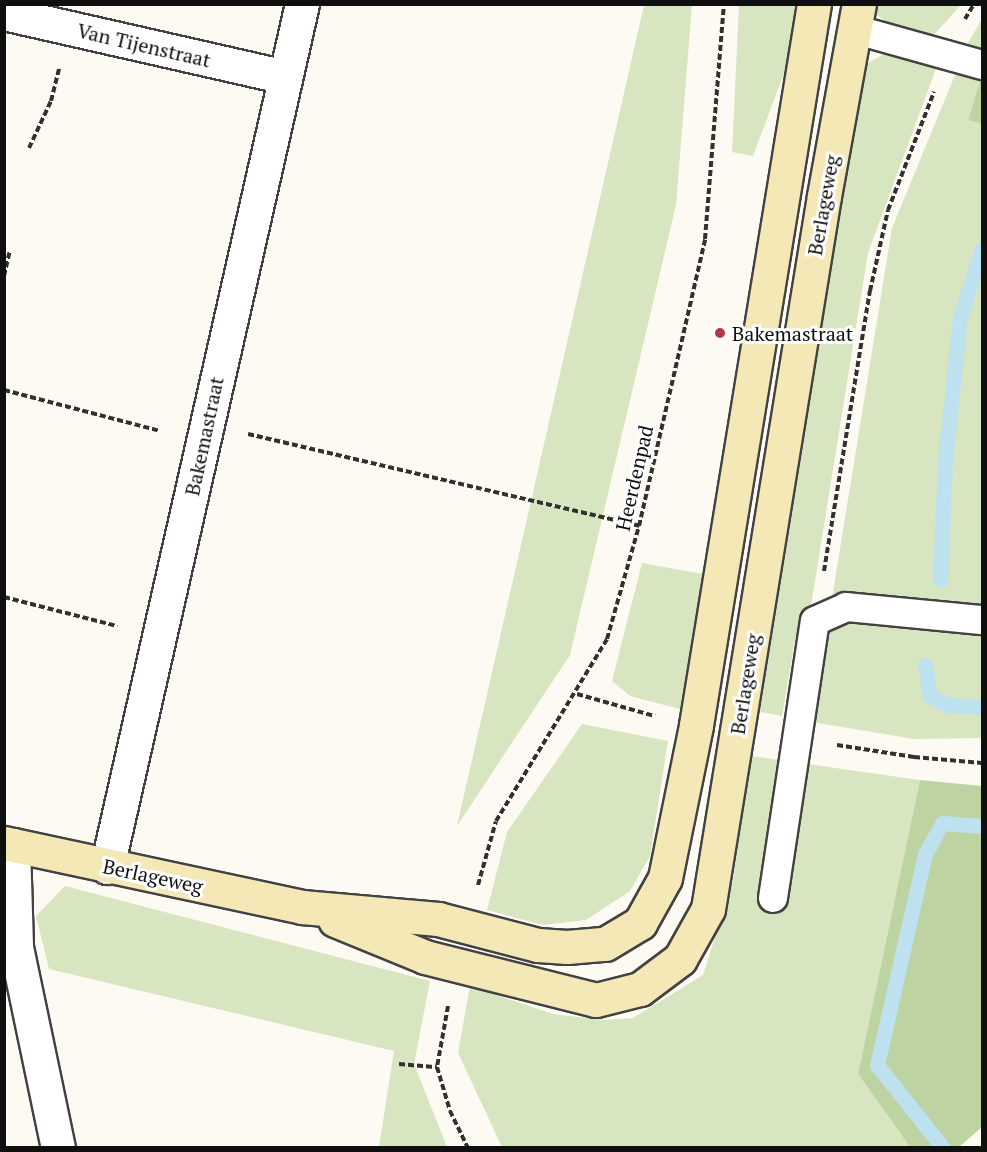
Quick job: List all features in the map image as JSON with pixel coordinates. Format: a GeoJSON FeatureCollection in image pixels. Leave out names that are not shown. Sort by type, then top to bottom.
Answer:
{"type":"FeatureCollection","features":[{"type":"Feature","properties":{"kind":"street","name":"Bakemastraat"},"geometry":{"type":"LineString","coordinates":[[107,867],[302,4]]}},
{"type":"Feature","properties":{"kind":"street","name":"Berlageweg"},"geometry":{"type":"LineString","coordinates":[[9,844],[107,867],[302,907],[467,925],[538,945],[567,947],[605,944],[640,923],[665,878],[696,725],[814,4]]}},
{"type":"Feature","properties":{"kind":"street","name":"Van Tijenstraat"},"geometry":{"type":"LineString","coordinates":[[4,13],[285,77]]}},
{"type":"Feature","properties":{"kind":"street","name":"Berlageweg"},"geometry":{"type":"LineString","coordinates":[[302,907],[456,966],[596,1000],[640,989],[680,959],[708,909],[824,196],[858,17]]}},
{"type":"Feature","properties":{"kind":"street"},"geometry":{"type":"LineString","coordinates":[[9,844],[10,947],[58,1148]]}},
{"type":"Feature","properties":{"kind":"lane"},"geometry":{"type":"LineString","coordinates":[[858,17],[982,65]]}},
{"type":"Feature","properties":{"kind":"lane"},"geometry":{"type":"LineString","coordinates":[[773,898],[815,621],[846,607],[982,620]]}},
{"type":"Feature","properties":{"kind":"path","name":"Heerdenpad"},"geometry":{"type":"LineString","coordinates":[[467,925],[496,821],[608,639],[639,526],[705,239],[724,4]]}},
{"type":"Feature","properties":{"kind":"path"},"geometry":{"type":"LineString","coordinates":[[815,621],[870,291],[888,210],[949,54],[974,4]]}},
{"type":"Feature","properties":{"kind":"path"},"geometry":{"type":"LineString","coordinates":[[29,148],[51,101],[69,28]]}},
{"type":"Feature","properties":{"kind":"path"},"geometry":{"type":"LineString","coordinates":[[4,276],[10,252]]}},
{"type":"Feature","properties":{"kind":"path"},"geometry":{"type":"LineString","coordinates":[[4,390],[639,526]]}},
{"type":"Feature","properties":{"kind":"path"},"geometry":{"type":"LineString","coordinates":[[4,597],[159,636]]}},
{"type":"Feature","properties":{"kind":"path"},"geometry":{"type":"LineString","coordinates":[[456,966],[437,1067],[450,1111],[468,1148]]}},
{"type":"Feature","properties":{"kind":"path"},"geometry":{"type":"LineString","coordinates":[[399,1064],[437,1067]]}},
{"type":"Feature","properties":{"kind":"green space"},"geometry":{"type":"Polygon","coordinates":[[[644,5],[692,5],[676,205],[570,655],[457,826],[644,5]]]}},
{"type":"Feature","properties":{"kind":"green space"},"geometry":{"type":"Polygon","coordinates":[[[739,5],[795,5],[789,60],[753,156],[732,152],[739,5]]]}},
{"type":"Feature","properties":{"kind":"green space"},"geometry":{"type":"Polygon","coordinates":[[[873,5],[961,5],[932,37],[897,30],[872,11],[873,5]]]}},
{"type":"Feature","properties":{"kind":"green space"},"geometry":{"type":"Polygon","coordinates":[[[982,19],[982,74],[968,120],[982,124],[982,738],[914,739],[812,722],[892,228],[969,41],[982,19]]]}},
{"type":"Feature","properties":{"kind":"green space"},"geometry":{"type":"Polygon","coordinates":[[[886,53],[937,66],[868,253],[810,612],[795,640],[782,716],[760,712],[864,65],[886,53]]]}},
{"type":"Feature","properties":{"kind":"green space"},"geometry":{"type":"Polygon","coordinates":[[[982,74],[982,124],[968,120],[982,74]]]}},
{"type":"Feature","properties":{"kind":"green space"},"geometry":{"type":"Polygon","coordinates":[[[642,563],[703,574],[680,709],[630,696],[612,681],[642,563]]]}},
{"type":"Feature","properties":{"kind":"green space"},"geometry":{"type":"Polygon","coordinates":[[[582,724],[668,741],[650,856],[630,891],[586,920],[543,925],[487,910],[507,832],[582,724]]]}},
{"type":"Feature","properties":{"kind":"green space"},"geometry":{"type":"Polygon","coordinates":[[[751,756],[920,780],[858,1074],[910,1147],[502,1147],[458,1053],[470,986],[553,1014],[603,1020],[633,1018],[703,975],[733,881],[751,756]]]}},
{"type":"Feature","properties":{"kind":"green space"},"geometry":{"type":"Polygon","coordinates":[[[920,780],[982,786],[982,1127],[959,1147],[910,1147],[858,1074],[920,780]]]}},
{"type":"Feature","properties":{"kind":"green space"},"geometry":{"type":"Polygon","coordinates":[[[65,886],[430,981],[414,1064],[447,1147],[379,1147],[394,1051],[49,969],[36,916],[65,886]]]}},
{"type":"Feature","properties":{"kind":"waterway"},"geometry":{"type":"LineString","coordinates":[[940,580],[945,461],[960,317],[982,248]]}},
{"type":"Feature","properties":{"kind":"waterway"},"geometry":{"type":"LineString","coordinates":[[925,665],[930,696],[948,705],[982,707]]}},
{"type":"Feature","properties":{"kind":"waterway"},"geometry":{"type":"LineString","coordinates":[[943,1148],[877,1065],[925,854],[942,823],[982,826]]}},
{"type":"Feature","properties":{"kind":"place","name":"Bakemastraat"},"geometry":{"type":"Point","coordinates":[720,333]}}]}
